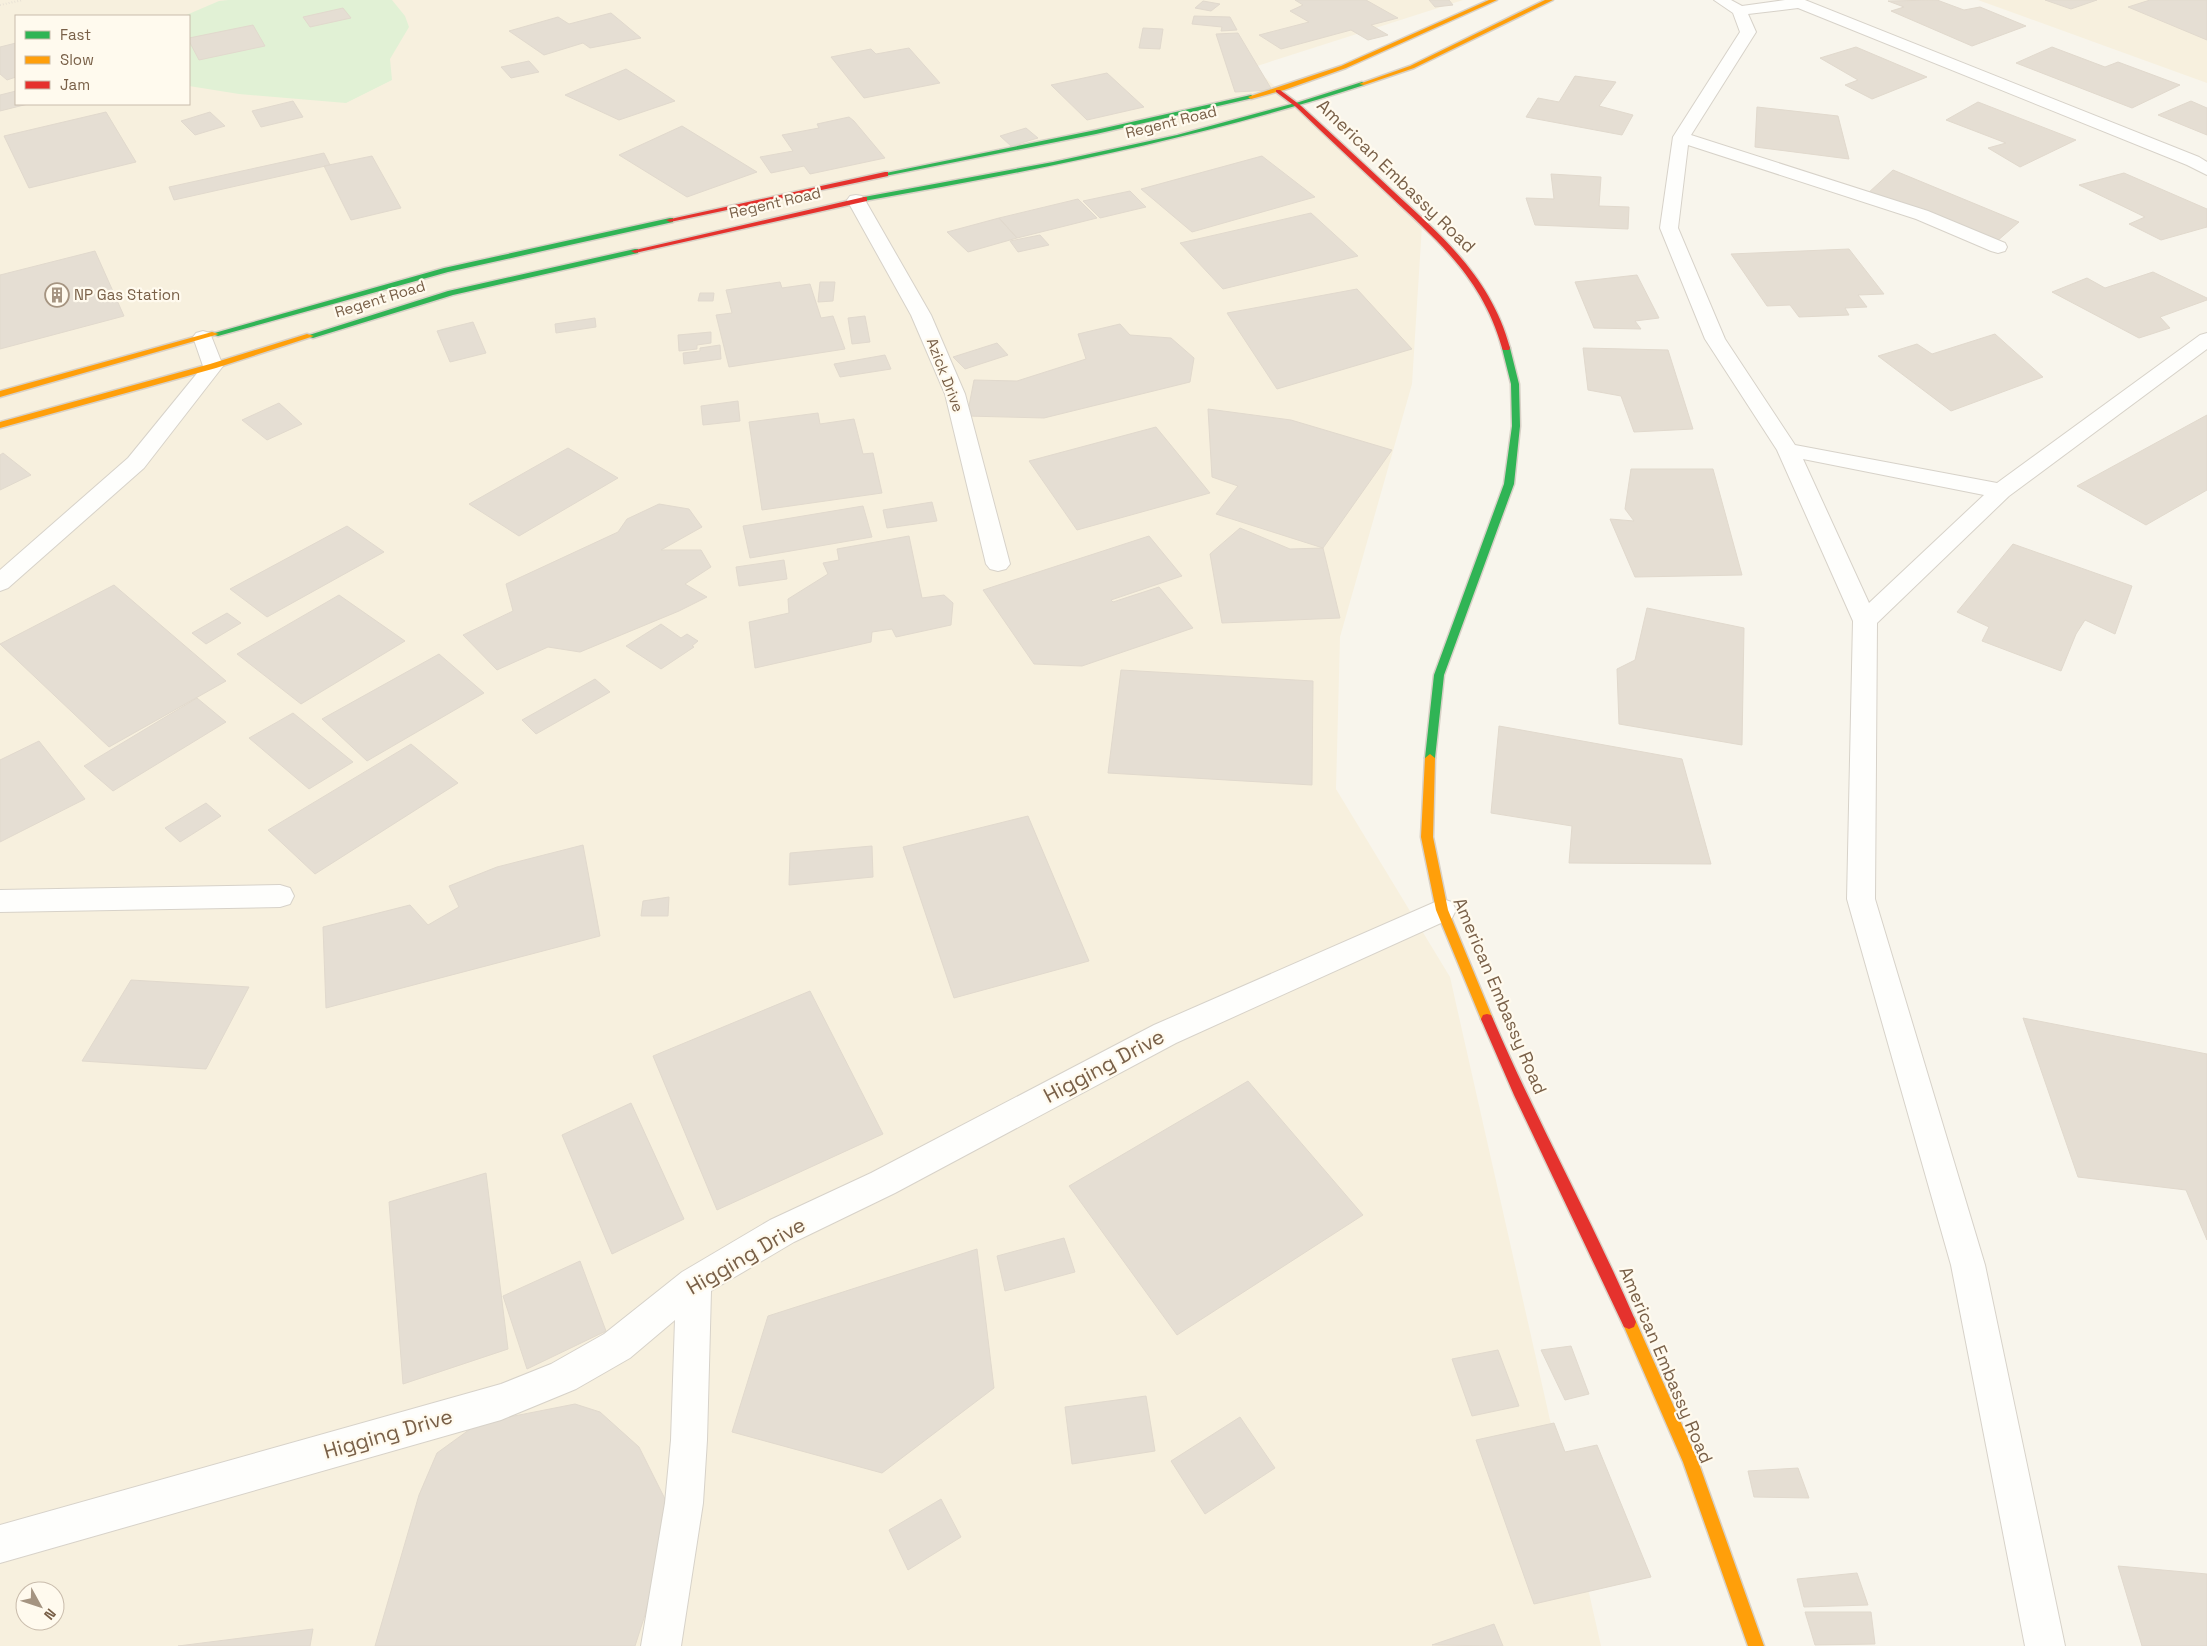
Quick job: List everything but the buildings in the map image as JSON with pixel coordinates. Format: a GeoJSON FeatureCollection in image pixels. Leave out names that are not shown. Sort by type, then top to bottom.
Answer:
{"type":"FeatureCollection","features":[{"type":"Feature","properties":{"kind":"main road","name":"Regent Road"},"geometry":{"type":"LineString","coordinates":[[0,394],[447,270],[851,180],[933,166],[1087,134],[1278,91],[1333,71],[1494,0]]}},
{"type":"Feature","properties":{"kind":"main road","name":"Regent Road"},"geometry":{"type":"LineString","coordinates":[[0,426],[214,366],[451,293],[856,200],[1031,169],[1115,151],[1298,106],[1412,67],[1550,0]]}},
{"type":"Feature","properties":{"kind":"main road","name":"American Embassy Road"},"geometry":{"type":"LineString","coordinates":[[1278,91],[1298,106],[1446,244],[1465,265],[1502,329],[1515,384],[1516,426],[1509,484],[1439,675],[1429,765],[1427,838],[1442,910],[1503,1059],[1598,1252],[1690,1461],[1756,1646]]}},
{"type":"Feature","properties":{"kind":"street"},"geometry":{"type":"LineString","coordinates":[[1721,0],[1739,11],[1748,32],[1680,137],[1669,228],[1715,339],[1788,450],[1865,621],[1861,899],[1968,1265],[2045,1646]]}},
{"type":"Feature","properties":{"kind":"street"},"geometry":{"type":"LineString","coordinates":[[1739,11],[1795,1],[2193,161],[2207,170]]}},
{"type":"Feature","properties":{"kind":"street"},"geometry":{"type":"LineString","coordinates":[[1680,137],[1922,215],[1998,247]]}},
{"type":"Feature","properties":{"kind":"street","name":"Azick Drive"},"geometry":{"type":"LineString","coordinates":[[856,200],[921,315],[955,394],[998,564]]}},
{"type":"Feature","properties":{"kind":"street"},"geometry":{"type":"LineString","coordinates":[[0,583],[136,463],[214,366],[203,337]]}},
{"type":"Feature","properties":{"kind":"street"},"geometry":{"type":"LineString","coordinates":[[1865,621],[2001,491],[2207,339]]}},
{"type":"Feature","properties":{"kind":"street"},"geometry":{"type":"LineString","coordinates":[[1788,450],[2001,491]]}},
{"type":"Feature","properties":{"kind":"street"},"geometry":{"type":"LineString","coordinates":[[0,901],[280,896]]}},
{"type":"Feature","properties":{"kind":"street","name":"Higging Drive"},"geometry":{"type":"LineString","coordinates":[[0,1544],[501,1402],[563,1377],[617,1346],[694,1283],[782,1231],[883,1183],[1165,1034],[1442,910]]}},
{"type":"Feature","properties":{"kind":"street"},"geometry":{"type":"LineString","coordinates":[[661,1646],[684,1503],[689,1440],[694,1283]]}},
{"type":"Feature","properties":{"kind":"path"},"geometry":{"type":"LineString","coordinates":[[0,5],[23,0]]}},
{"type":"Feature","properties":{"kind":"shaded area"},"geometry":{"type":"Polygon","coordinates":[[[0,0],[1463,0],[1254,67],[1422,225],[1412,384],[1340,637],[1336,789],[1450,977],[1601,1646],[0,1646],[0,0]]]}},
{"type":"Feature","properties":{"kind":"shaded area"},"geometry":{"type":"Polygon","coordinates":[[[1978,0],[2207,0],[2207,83],[1978,0]]]}},
{"type":"Feature","properties":{"kind":"green space"},"geometry":{"type":"Polygon","coordinates":[[[392,0],[405,16],[409,27],[390,59],[392,80],[346,103],[239,94],[190,86],[190,15],[186,15],[219,1],[392,0]]]}},
{"type":"Feature","properties":{"kind":"traffic: fast"},"geometry":{"type":"LineString","coordinates":[[864,199],[1053,164],[1178,137],[1301,104],[1362,84]]}},
{"type":"Feature","properties":{"kind":"traffic: fast"},"geometry":{"type":"LineString","coordinates":[[885,174],[1096,132],[1251,97]]}},
{"type":"Feature","properties":{"kind":"traffic: fast"},"geometry":{"type":"LineString","coordinates":[[215,334],[447,270],[670,220]]}},
{"type":"Feature","properties":{"kind":"traffic: fast"},"geometry":{"type":"LineString","coordinates":[[310,336],[451,293],[635,251]]}},
{"type":"Feature","properties":{"kind":"traffic: fast"},"geometry":{"type":"LineString","coordinates":[[1430,758],[1439,675],[1509,484],[1516,426],[1515,384],[1506,348]]}},
{"type":"Feature","properties":{"kind":"traffic: slow"},"geometry":{"type":"LineString","coordinates":[[1251,97],[1282,89],[1344,67],[1494,0]]}},
{"type":"Feature","properties":{"kind":"traffic: slow"},"geometry":{"type":"LineString","coordinates":[[1362,84],[1412,67],[1550,0]]}},
{"type":"Feature","properties":{"kind":"traffic: slow"},"geometry":{"type":"LineString","coordinates":[[0,394],[215,334]]}},
{"type":"Feature","properties":{"kind":"traffic: slow"},"geometry":{"type":"LineString","coordinates":[[0,425],[213,366],[310,336]]}},
{"type":"Feature","properties":{"kind":"traffic: slow"},"geometry":{"type":"LineString","coordinates":[[1430,758],[1427,837],[1442,910],[1487,1019]]}},
{"type":"Feature","properties":{"kind":"traffic: slow"},"geometry":{"type":"LineString","coordinates":[[1629,1322],[1690,1461],[1756,1646]]}},
{"type":"Feature","properties":{"kind":"traffic: jam"},"geometry":{"type":"LineString","coordinates":[[1278,91],[1298,106],[1446,244],[1474,279],[1490,306],[1497,320],[1506,348]]}},
{"type":"Feature","properties":{"kind":"traffic: jam"},"geometry":{"type":"LineString","coordinates":[[670,220],[885,174]]}},
{"type":"Feature","properties":{"kind":"traffic: jam"},"geometry":{"type":"LineString","coordinates":[[635,251],[864,199]]}},
{"type":"Feature","properties":{"kind":"traffic: jam"},"geometry":{"type":"LineString","coordinates":[[1487,1019],[1503,1057],[1629,1322]]}},
{"type":"Feature","properties":{"kind":"place","name":"NP Gas Station"},"geometry":{"type":"Point","coordinates":[57,295]}}]}
